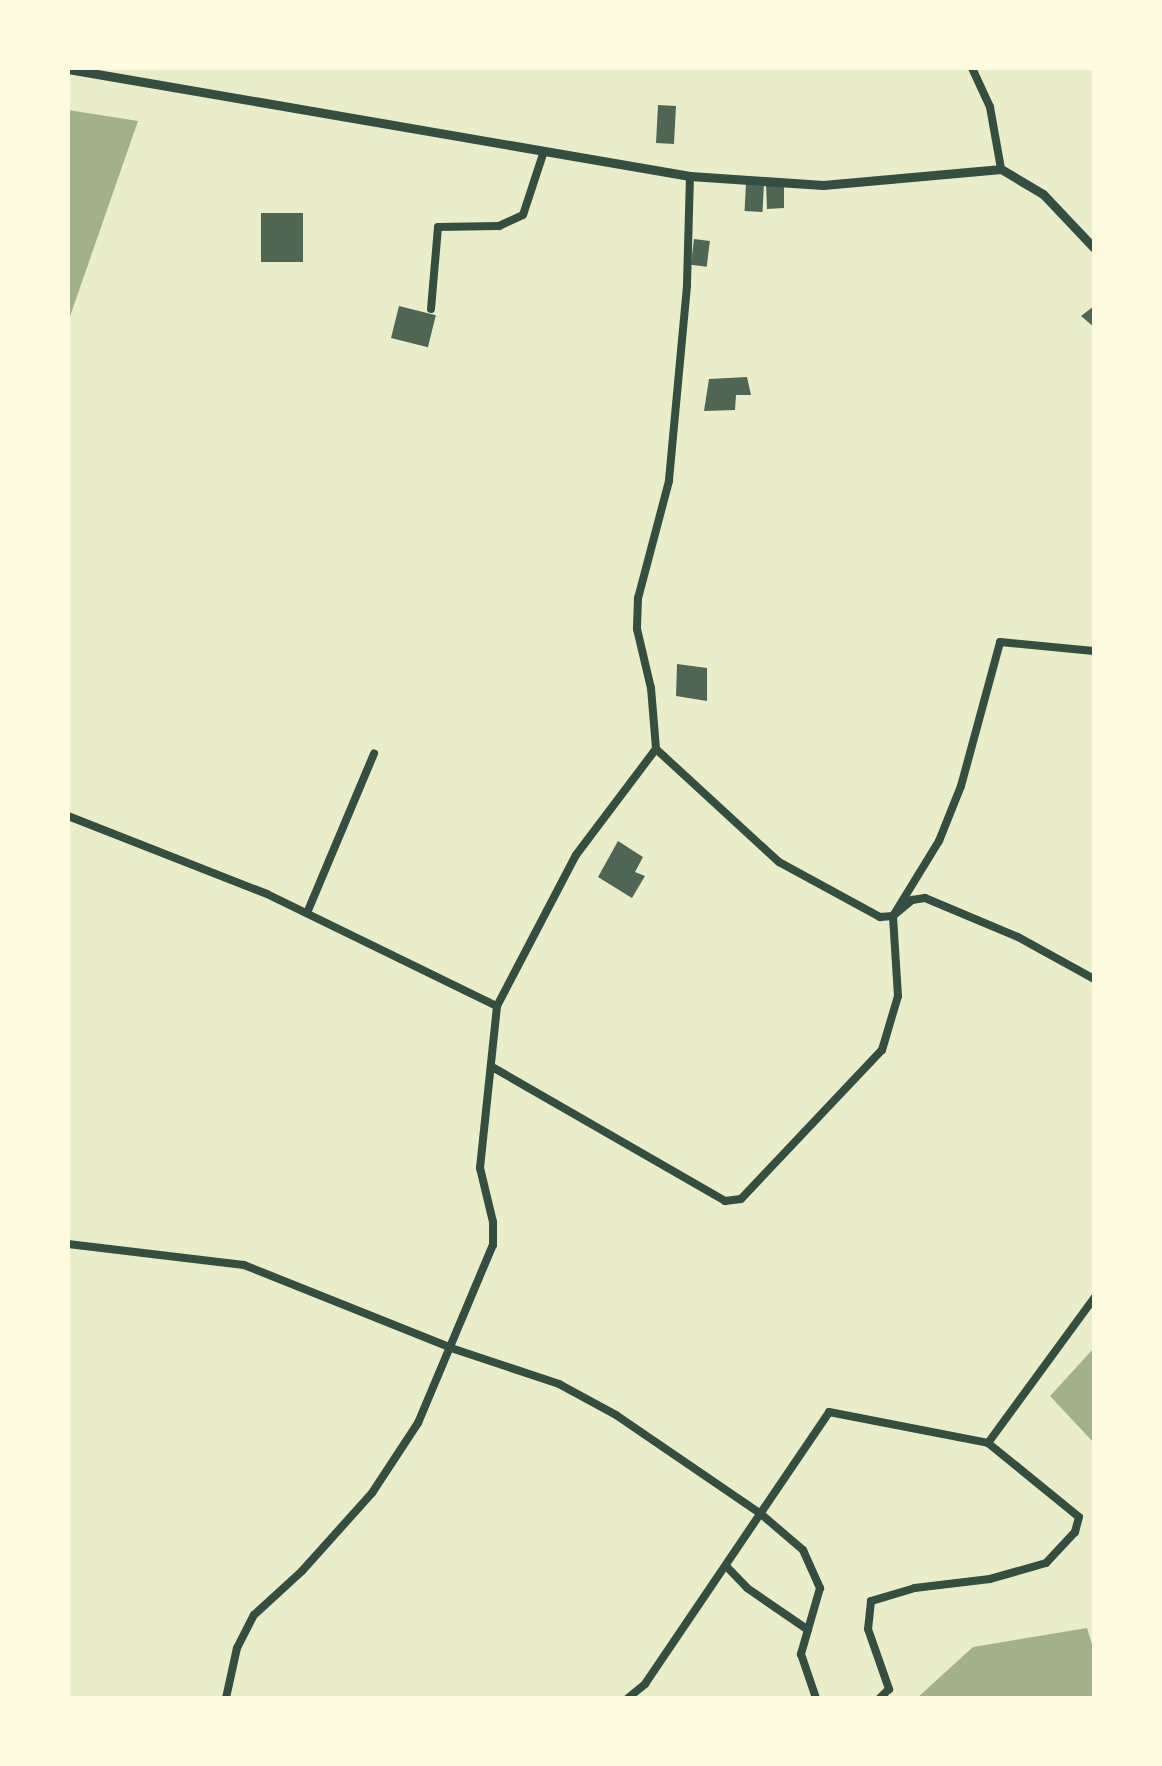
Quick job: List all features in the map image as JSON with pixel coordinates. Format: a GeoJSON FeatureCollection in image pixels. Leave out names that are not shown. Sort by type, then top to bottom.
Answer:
{"type":"FeatureCollection","features":[{"type":"Feature","properties":{"kind":"street"},"geometry":{"type":"LineString","coordinates":[[972,68],[990,107],[1001,169]]}},
{"type":"Feature","properties":{"kind":"street"},"geometry":{"type":"LineString","coordinates":[[68,69],[690,176],[823,185],[1001,169],[1043,194],[1094,248]]}},
{"type":"Feature","properties":{"kind":"street"},"geometry":{"type":"LineString","coordinates":[[432,309],[438,228],[499,226],[523,216],[544,151]]}},
{"type":"Feature","properties":{"kind":"street"},"geometry":{"type":"LineString","coordinates":[[226,1698],[237,1648],[254,1616],[302,1571],[372,1493],[418,1423],[452,1348],[493,1246],[493,1222],[480,1168],[494,1068],[497,1006],[576,855],[656,749],[651,688],[637,629],[638,598],[669,481],[687,286],[690,176]]}},
{"type":"Feature","properties":{"kind":"street"},"geometry":{"type":"LineString","coordinates":[[494,1068],[726,1201],[740,1199],[882,1050],[898,996],[893,916],[939,841],[961,786],[1000,642],[1094,650]]}},
{"type":"Feature","properties":{"kind":"street"},"geometry":{"type":"LineString","coordinates":[[656,749],[778,862],[880,918],[893,916],[912,900],[925,898],[1018,937],[1094,978]]}},
{"type":"Feature","properties":{"kind":"street"},"geometry":{"type":"LineString","coordinates":[[307,913],[374,754]]}},
{"type":"Feature","properties":{"kind":"street"},"geometry":{"type":"LineString","coordinates":[[68,816],[307,913],[497,1006]]}},
{"type":"Feature","properties":{"kind":"street"},"geometry":{"type":"LineString","coordinates":[[68,1244],[244,1265],[452,1348],[559,1384],[588,1399],[797,1542],[820,1588],[802,1662],[816,1698]]}},
{"type":"Feature","properties":{"kind":"street"},"geometry":{"type":"LineString","coordinates":[[988,1443],[1094,1298]]}},
{"type":"Feature","properties":{"kind":"street"},"geometry":{"type":"LineString","coordinates":[[628,1698],[645,1684],[829,1412],[988,1443],[1079,1517],[1076,1532],[1046,1563],[990,1580],[914,1588],[871,1601],[868,1629],[889,1690],[880,1698]]}},
{"type":"Feature","properties":{"kind":"street"},"geometry":{"type":"LineString","coordinates":[[726,1566],[747,1588],[808,1630]]}},
{"type":"Feature","properties":{"kind":"shaded area"},"geometry":{"type":"Polygon","coordinates":[[[68,110],[138,121],[68,322],[68,110]]]}},
{"type":"Feature","properties":{"kind":"shaded area"},"geometry":{"type":"Polygon","coordinates":[[[1094,1348],[1094,1443],[1050,1396],[1094,1348]]]}},
{"type":"Feature","properties":{"kind":"shaded area"},"geometry":{"type":"Polygon","coordinates":[[[1087,1628],[1094,1651],[1094,1698],[917,1698],[973,1647],[1087,1628]]]}},
{"type":"Feature","properties":{"kind":"building"},"geometry":{"type":"Polygon","coordinates":[[[658,105],[676,106],[674,144],[656,143],[658,105]]]}},
{"type":"Feature","properties":{"kind":"building"},"geometry":{"type":"Polygon","coordinates":[[[746,183],[764,184],[763,212],[745,211],[746,183]]]}},
{"type":"Feature","properties":{"kind":"building"},"geometry":{"type":"Polygon","coordinates":[[[766,184],[784,187],[784,208],[767,209],[766,184]]]}},
{"type":"Feature","properties":{"kind":"building"},"geometry":{"type":"Polygon","coordinates":[[[261,213],[303,213],[303,262],[261,262],[261,213]]]}},
{"type":"Feature","properties":{"kind":"building"},"geometry":{"type":"Polygon","coordinates":[[[694,239],[710,241],[707,267],[691,265],[694,239]]]}},
{"type":"Feature","properties":{"kind":"building"},"geometry":{"type":"Polygon","coordinates":[[[399,306],[436,315],[428,347],[391,338],[399,306]]]}},
{"type":"Feature","properties":{"kind":"building"},"geometry":{"type":"Polygon","coordinates":[[[1094,306],[1094,327],[1081,316],[1094,306]]]}},
{"type":"Feature","properties":{"kind":"building"},"geometry":{"type":"Polygon","coordinates":[[[747,377],[751,395],[736,395],[735,410],[704,411],[709,379],[747,377]]]}},
{"type":"Feature","properties":{"kind":"building"},"geometry":{"type":"Polygon","coordinates":[[[677,664],[707,668],[707,701],[676,696],[677,664]]]}},
{"type":"Feature","properties":{"kind":"building"},"geometry":{"type":"Polygon","coordinates":[[[618,841],[643,857],[635,872],[645,876],[632,898],[598,877],[618,841]]]}}]}
